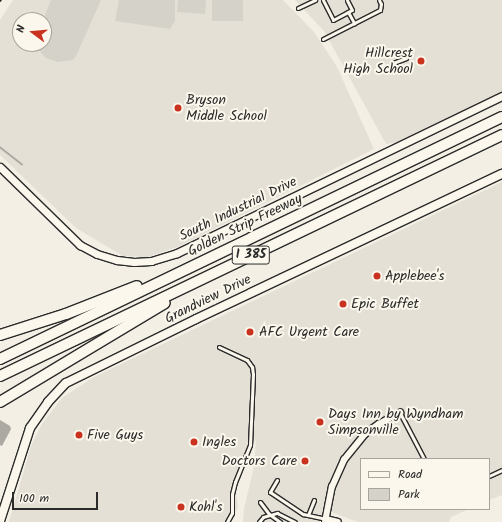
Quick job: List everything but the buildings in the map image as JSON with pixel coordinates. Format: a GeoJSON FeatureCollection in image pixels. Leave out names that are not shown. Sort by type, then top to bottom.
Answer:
{"type":"FeatureCollection","features":[{"type":"Feature","properties":{"kind":"highway","name":"Golden Strip Freeway"},"geometry":{"type":"LineString","coordinates":[[0,359],[502,117]]}},
{"type":"Feature","properties":{"kind":"highway","name":"I 385"},"geometry":{"type":"LineString","coordinates":[[0,376],[502,135]]}},
{"type":"Feature","properties":{"kind":"highway"},"geometry":{"type":"LineString","coordinates":[[0,335],[66,314],[213,256]]}},
{"type":"Feature","properties":{"kind":"highway"},"geometry":{"type":"LineString","coordinates":[[0,402],[219,271]]}},
{"type":"Feature","properties":{"kind":"main road","name":"Grandview Drive"},"geometry":{"type":"LineString","coordinates":[[0,521],[30,428],[48,402],[66,383],[196,319],[502,174]]}},
{"type":"Feature","properties":{"kind":"street","name":"South Industrial Drive"},"geometry":{"type":"LineString","coordinates":[[0,167],[80,245],[97,254],[117,260],[134,262],[151,261],[177,253],[502,96]]}},
{"type":"Feature","properties":{"kind":"street"},"geometry":{"type":"LineString","coordinates":[[338,522],[325,521],[332,487],[344,460],[365,434],[400,412]]}},
{"type":"Feature","properties":{"kind":"lane"},"geometry":{"type":"LineString","coordinates":[[298,8],[315,0]]}},
{"type":"Feature","properties":{"kind":"lane"},"geometry":{"type":"LineString","coordinates":[[323,0],[333,20],[352,10],[347,0]]}},
{"type":"Feature","properties":{"kind":"lane"},"geometry":{"type":"LineString","coordinates":[[323,39],[380,10],[381,4],[378,0]]}},
{"type":"Feature","properties":{"kind":"lane"},"geometry":{"type":"LineString","coordinates":[[348,12],[354,23]]}},
{"type":"Feature","properties":{"kind":"lane"},"geometry":{"type":"LineString","coordinates":[[393,63],[406,58]]}},
{"type":"Feature","properties":{"kind":"lane"},"geometry":{"type":"LineString","coordinates":[[219,347],[247,360],[252,367],[253,374],[250,445],[235,482],[232,494],[232,513],[227,522]]}},
{"type":"Feature","properties":{"kind":"lane"},"geometry":{"type":"LineString","coordinates":[[400,412],[423,458]]}},
{"type":"Feature","properties":{"kind":"lane"},"geometry":{"type":"LineString","coordinates":[[490,476],[502,470]]}},
{"type":"Feature","properties":{"kind":"lane"},"geometry":{"type":"LineString","coordinates":[[277,480],[270,492],[308,516],[325,521]]}},
{"type":"Feature","properties":{"kind":"lane"},"geometry":{"type":"LineString","coordinates":[[308,516],[314,500]]}},
{"type":"Feature","properties":{"kind":"lane"},"geometry":{"type":"LineString","coordinates":[[260,502],[269,514],[280,522]]}},
{"type":"Feature","properties":{"kind":"lane"},"geometry":{"type":"LineString","coordinates":[[259,522],[262,517],[277,513],[295,522]]}},
{"type":"Feature","properties":{"kind":"shaded area","name":"Bryson Middle School"},"geometry":{"type":"Polygon","coordinates":[[[13,0],[283,0],[314,32],[337,67],[374,149],[180,246],[148,257],[123,256],[76,228],[0,155],[0,20],[13,0]]]}},
{"type":"Feature","properties":{"kind":"shaded area","name":"Hillcrest High School"},"geometry":{"type":"Polygon","coordinates":[[[295,0],[502,0],[502,92],[397,142],[386,144],[324,31],[295,0]]]}},
{"type":"Feature","properties":{"kind":"shaded area"},"geometry":{"type":"Polygon","coordinates":[[[502,182],[502,495],[490,500],[490,458],[360,458],[360,510],[467,510],[451,517],[449,522],[358,522],[323,509],[320,522],[243,522],[244,509],[254,466],[256,439],[235,483],[238,507],[231,522],[9,522],[31,446],[42,424],[62,398],[94,377],[502,182]]]}},
{"type":"Feature","properties":{"kind":"shaded area"},"geometry":{"type":"Polygon","coordinates":[[[0,420],[10,426],[11,429],[2,446],[0,445],[0,420]]]}},
{"type":"Feature","properties":{"kind":"green space"},"geometry":{"type":"Polygon","coordinates":[[[51,0],[101,0],[73,60],[57,62],[46,58],[41,52],[52,52],[52,12],[46,12],[51,0]]]}},
{"type":"Feature","properties":{"kind":"green space"},"geometry":{"type":"Polygon","coordinates":[[[119,0],[175,0],[175,21],[170,29],[115,21],[119,0]]]}},
{"type":"Feature","properties":{"kind":"green space"},"geometry":{"type":"Polygon","coordinates":[[[178,0],[206,0],[205,14],[177,12],[178,0]]]}},
{"type":"Feature","properties":{"kind":"green space"},"geometry":{"type":"Polygon","coordinates":[[[212,0],[243,0],[243,21],[212,21],[212,0]]]}},
{"type":"Feature","properties":{"kind":"waterway"},"geometry":{"type":"LineString","coordinates":[[0,147],[22,164]]}},
{"type":"Feature","properties":{"kind":"place","name":"Hillcrest High School"},"geometry":{"type":"Point","coordinates":[421,61]}},
{"type":"Feature","properties":{"kind":"place","name":"Bryson Middle School"},"geometry":{"type":"Point","coordinates":[178,108]}},
{"type":"Feature","properties":{"kind":"place","name":"Applebee's"},"geometry":{"type":"Point","coordinates":[377,276]}},
{"type":"Feature","properties":{"kind":"place","name":"Epic Buffet"},"geometry":{"type":"Point","coordinates":[343,304]}},
{"type":"Feature","properties":{"kind":"place","name":"AFC Urgent Care"},"geometry":{"type":"Point","coordinates":[250,332]}},
{"type":"Feature","properties":{"kind":"place","name":"Days Inn by Wyndham Simpsonville"},"geometry":{"type":"Point","coordinates":[320,422]}},
{"type":"Feature","properties":{"kind":"place","name":"Five Guys"},"geometry":{"type":"Point","coordinates":[79,435]}},
{"type":"Feature","properties":{"kind":"place","name":"Ingles"},"geometry":{"type":"Point","coordinates":[194,442]}},
{"type":"Feature","properties":{"kind":"place","name":"Doctors Care"},"geometry":{"type":"Point","coordinates":[305,461]}},
{"type":"Feature","properties":{"kind":"place","name":"Kohl's"},"geometry":{"type":"Point","coordinates":[181,507]}}]}
